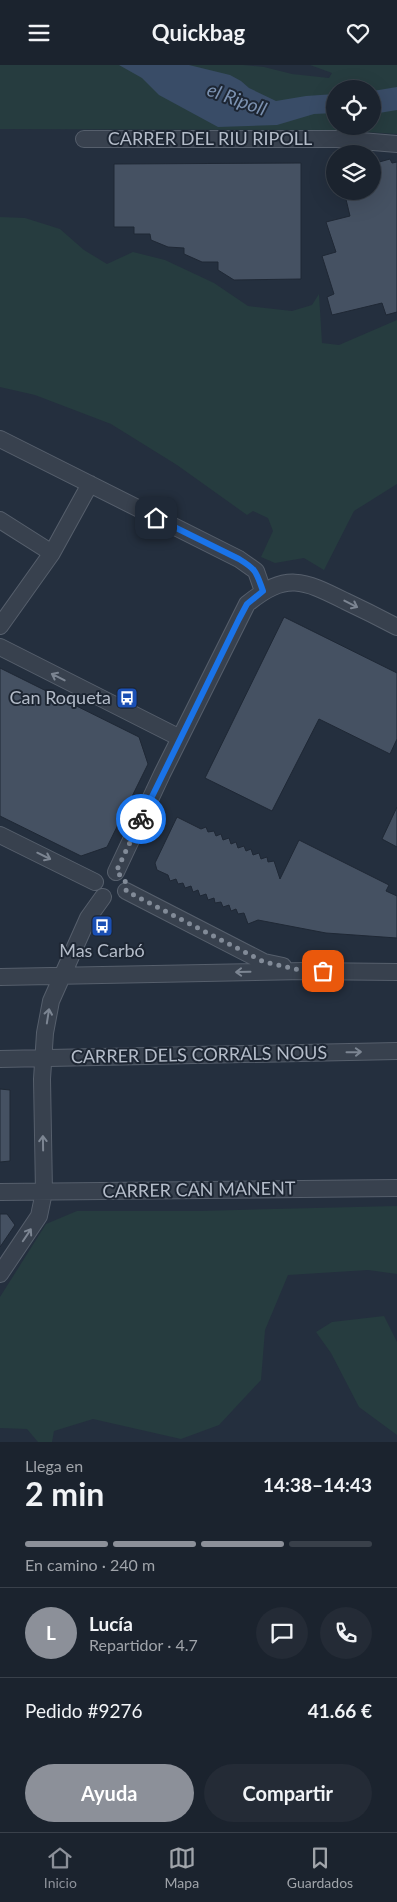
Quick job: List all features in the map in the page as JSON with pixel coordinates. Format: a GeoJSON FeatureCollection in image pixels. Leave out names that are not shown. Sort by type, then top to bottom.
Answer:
{"type":"FeatureCollection","features":[{"type":"Feature","properties":{"kind":"street","name":"CARRER DEL RIU RIPOLL"},"geometry":{"type":"LineString","coordinates":[[84,139],[337,139],[397,144]]}},
{"type":"Feature","properties":{"kind":"street"},"geometry":{"type":"LineString","coordinates":[[0,439],[239,559],[256,571],[263,591]]}},
{"type":"Feature","properties":{"kind":"street"},"geometry":{"type":"LineString","coordinates":[[0,626],[52,553],[90,484]]}},
{"type":"Feature","properties":{"kind":"street"},"geometry":{"type":"LineString","coordinates":[[0,520],[52,553]]}},
{"type":"Feature","properties":{"kind":"street"},"geometry":{"type":"LineString","coordinates":[[116,872],[247,604],[263,591],[278,585],[307,583],[397,627]]}},
{"type":"Feature","properties":{"kind":"street"},"geometry":{"type":"LineString","coordinates":[[0,647],[180,738]]}},
{"type":"Feature","properties":{"kind":"street"},"geometry":{"type":"LineString","coordinates":[[0,835],[94,881]]}},
{"type":"Feature","properties":{"kind":"street"},"geometry":{"type":"LineString","coordinates":[[116,872],[123,877],[126,883],[126,891],[118,899],[110,901],[95,889],[94,881],[101,873],[116,872]]}},
{"type":"Feature","properties":{"kind":"street"},"geometry":{"type":"LineString","coordinates":[[126,891],[264,962],[304,971]]}},
{"type":"Feature","properties":{"kind":"street"},"geometry":{"type":"LineString","coordinates":[[0,1274],[39,1216],[44,1191],[43,1058],[51,1001],[88,918],[103,897]]}},
{"type":"Feature","properties":{"kind":"street"},"geometry":{"type":"LineString","coordinates":[[0,977],[397,971]]}},
{"type":"Feature","properties":{"kind":"street","name":"CARRER DELS CORRALS NOUS"},"geometry":{"type":"LineString","coordinates":[[0,1059],[397,1051]]}},
{"type":"Feature","properties":{"kind":"street","name":"CARRER CAN MANENT"},"geometry":{"type":"LineString","coordinates":[[0,1192],[397,1188]]}},
{"type":"Feature","properties":{"kind":"green space"},"geometry":{"type":"Polygon","coordinates":[[[0,65],[243,65],[264,67],[292,74],[329,78],[332,73],[310,65],[397,65],[397,134],[381,133],[381,80],[326,80],[326,130],[0,129],[0,65]]]}},
{"type":"Feature","properties":{"kind":"green space"},"geometry":{"type":"Polygon","coordinates":[[[0,217],[25,218],[60,229],[84,250],[107,264],[133,252],[165,260],[214,283],[248,306],[292,311],[312,305],[319,294],[322,343],[339,345],[397,320],[397,484],[354,511],[324,570],[304,558],[275,563],[261,557],[273,531],[268,518],[253,511],[247,515],[177,465],[111,424],[35,395],[0,387],[0,217]]]}},
{"type":"Feature","properties":{"kind":"green space"},"geometry":{"type":"Polygon","coordinates":[[[397,1206],[397,1274],[368,1270],[288,1275],[265,1330],[261,1380],[219,1425],[181,1439],[93,1419],[54,1431],[52,1442],[38,1442],[27,1429],[0,1428],[0,1297],[46,1224],[77,1211],[199,1211],[397,1206]]]}},
{"type":"Feature","properties":{"kind":"green space"},"geometry":{"type":"Polygon","coordinates":[[[384,1316],[397,1342],[397,1435],[359,1407],[331,1353],[316,1332],[332,1322],[384,1316]]]}},
{"type":"Feature","properties":{"kind":"water","name":"el Ripoll"},"geometry":{"type":"Polygon","coordinates":[[[119,65],[189,65],[230,75],[249,88],[276,101],[326,95],[326,113],[314,114],[277,125],[218,127],[159,95],[142,78],[119,65]]]}},
{"type":"Feature","properties":{"kind":"water"},"geometry":{"type":"Polygon","coordinates":[[[397,87],[397,110],[381,113],[381,90],[397,87]]]}},
{"type":"Feature","properties":{"kind":"building"},"geometry":{"type":"Polygon","coordinates":[[[390,159],[392,163],[397,162],[397,312],[386,315],[382,303],[332,315],[327,297],[334,294],[322,256],[336,252],[326,222],[350,216],[346,200],[381,200],[381,162],[390,159]]]}},
{"type":"Feature","properties":{"kind":"building"},"geometry":{"type":"Polygon","coordinates":[[[301,163],[301,279],[234,280],[218,270],[218,262],[202,262],[184,254],[184,248],[168,247],[151,240],[150,234],[134,234],[134,227],[114,227],[114,164],[301,163]]]}},
{"type":"Feature","properties":{"kind":"building"},"geometry":{"type":"Polygon","coordinates":[[[284,617],[397,673],[397,739],[390,754],[319,719],[272,811],[205,778],[284,617]]]}},
{"type":"Feature","properties":{"kind":"building"},"geometry":{"type":"Polygon","coordinates":[[[0,668],[139,737],[148,764],[107,847],[81,856],[0,816],[0,668]]]}},
{"type":"Feature","properties":{"kind":"building"},"geometry":{"type":"Polygon","coordinates":[[[397,807],[397,847],[382,839],[397,807]]]}},
{"type":"Feature","properties":{"kind":"building"},"geometry":{"type":"Polygon","coordinates":[[[177,817],[201,829],[206,827],[208,832],[214,831],[216,836],[221,834],[223,840],[229,838],[231,844],[236,842],[238,848],[244,846],[246,851],[251,849],[253,855],[259,853],[261,859],[267,857],[268,862],[274,861],[280,879],[299,840],[389,885],[386,891],[397,896],[397,938],[326,933],[258,920],[248,924],[244,913],[238,914],[236,909],[231,911],[229,905],[223,907],[221,902],[215,903],[214,898],[208,900],[206,894],[200,896],[198,890],[193,892],[191,886],[185,888],[183,883],[178,884],[176,879],[170,881],[168,875],[157,870],[155,863],[177,817]]]}},
{"type":"Feature","properties":{"kind":"building"},"geometry":{"type":"Polygon","coordinates":[[[0,1089],[10,1090],[10,1161],[0,1162],[0,1089]]]}},
{"type":"Feature","properties":{"kind":"building"},"geometry":{"type":"Polygon","coordinates":[[[0,1214],[7,1214],[15,1225],[0,1247],[0,1214]]]}},
{"type":"Feature","properties":{"kind":"way so far"},"geometry":{"type":"LineString","coordinates":[[141,819],[116,872],[123,877],[127,887],[126,891],[264,962],[304,971],[323,971]]}},
{"type":"Feature","properties":{"kind":"place","name":"Can Roqueta"},"geometry":{"type":"Point","coordinates":[127,698]}},
{"type":"Feature","properties":{"kind":"place","name":"Mas Carbó"},"geometry":{"type":"Point","coordinates":[102,926]}},
{"type":"Feature","properties":{"kind":"route"},"geometry":{"type":"LineString","coordinates":[[141,819],[247,604],[263,591],[256,571],[251,566],[156,518]]}}]}
